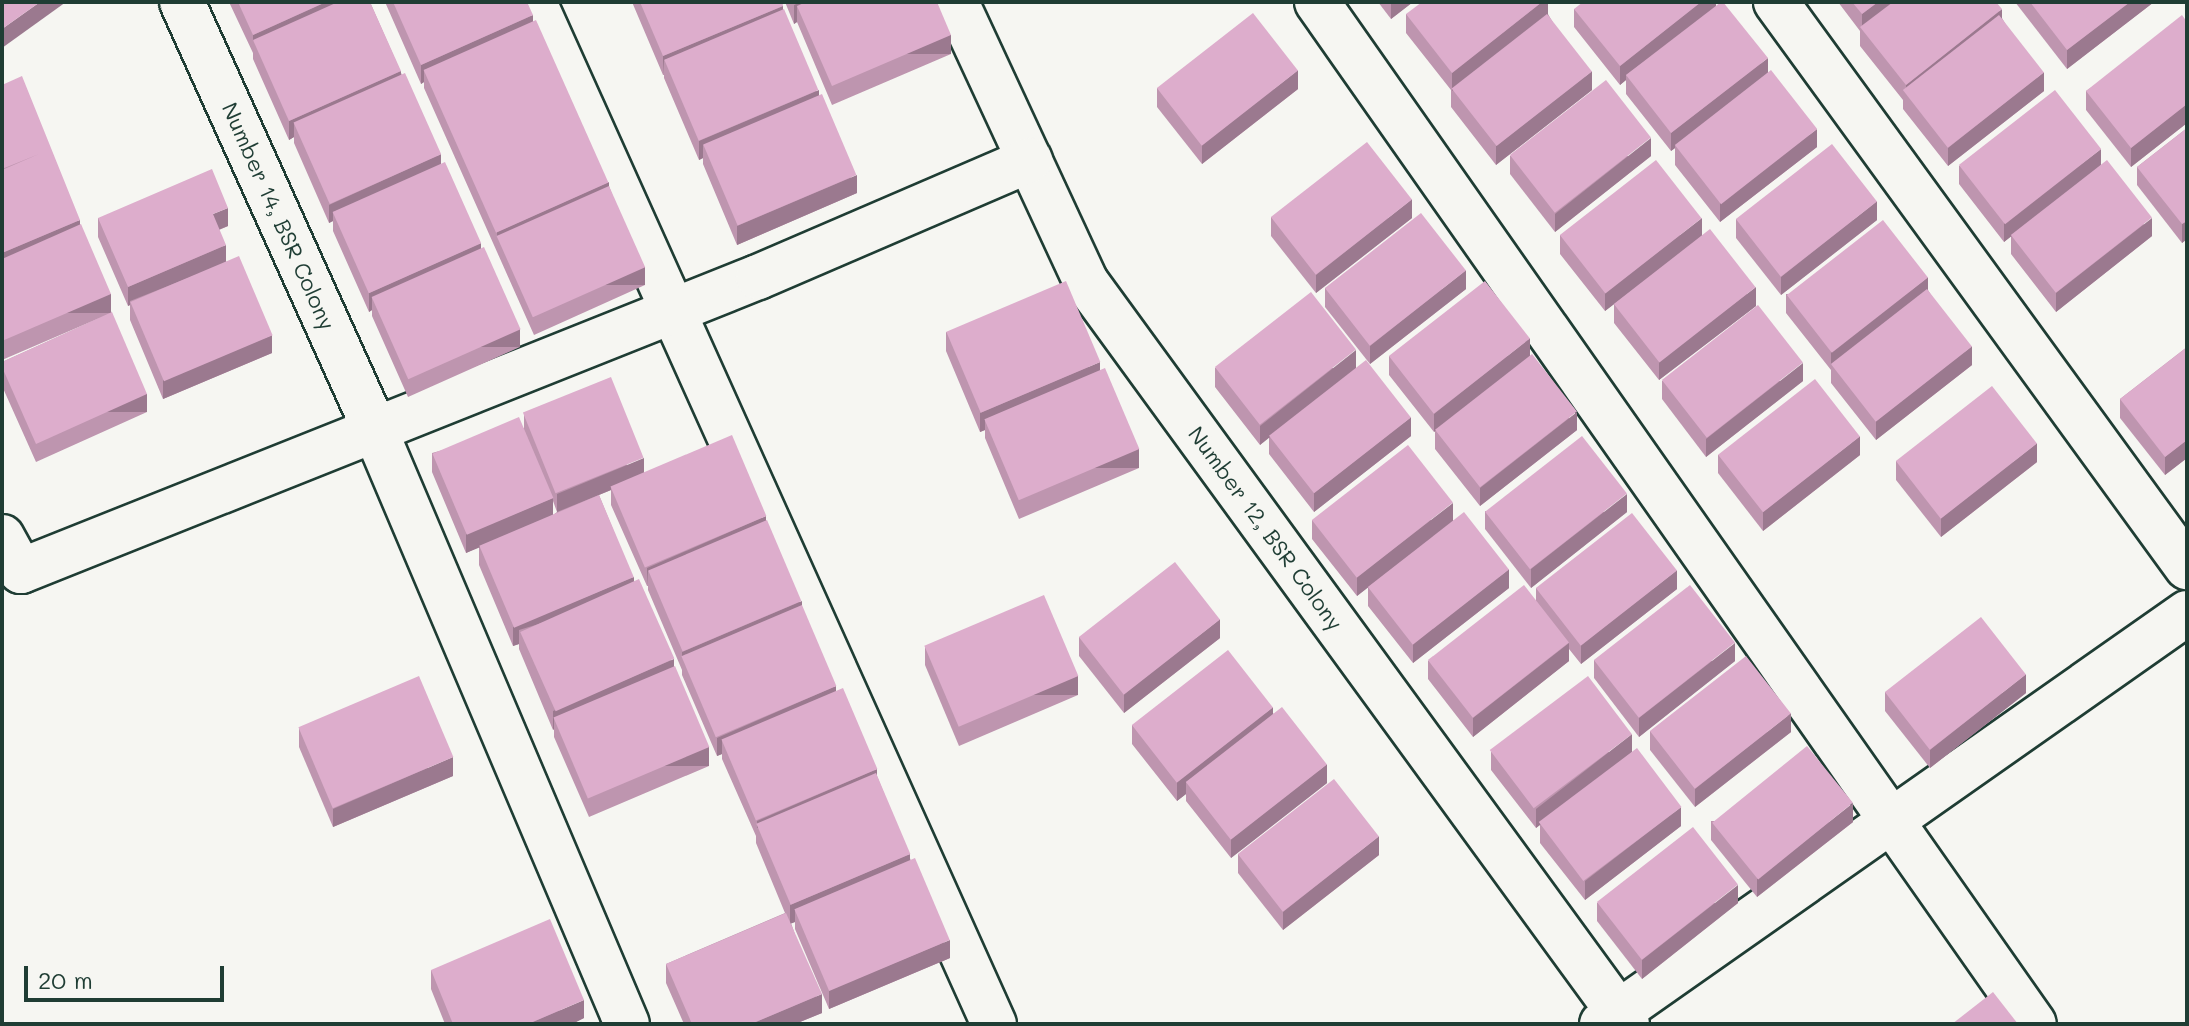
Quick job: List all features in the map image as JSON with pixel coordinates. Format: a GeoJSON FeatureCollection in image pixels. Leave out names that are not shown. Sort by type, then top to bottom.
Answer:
{"type":"FeatureCollection","features":[{"type":"Feature","properties":{"kind":"street","name":"Number 14, BSR Colony"},"geometry":{"type":"LineString","coordinates":[[182,2],[375,430],[627,1024]]}},
{"type":"Feature","properties":{"kind":"street"},"geometry":{"type":"LineString","coordinates":[[534,2],[994,1024]]}},
{"type":"Feature","properties":{"kind":"street","name":"Number 12, BSR Colony"},"geometry":{"type":"LineString","coordinates":[[956,2],[1086,282],[1615,1019]]}},
{"type":"Feature","properties":{"kind":"street"},"geometry":{"type":"LineString","coordinates":[[1317,2],[2034,1024]]}},
{"type":"Feature","properties":{"kind":"street"},"geometry":{"type":"LineString","coordinates":[[1776,2],[2187,567]]}},
{"type":"Feature","properties":{"kind":"street"},"geometry":{"type":"LineString","coordinates":[[8,564],[375,430],[675,310],[1030,160]]}},
{"type":"Feature","properties":{"kind":"street"},"geometry":{"type":"LineString","coordinates":[[1615,1019],[1888,819],[2187,613]]}},
{"type":"Feature","properties":{"kind":"building"},"geometry":{"type":"Polygon","coordinates":[[[2,2],[40,2],[2,29],[2,2]]]}},
{"type":"Feature","properties":{"kind":"building"},"geometry":{"type":"Polygon","coordinates":[[[238,2],[326,2],[253,35],[238,2]]]}},
{"type":"Feature","properties":{"kind":"building"},"geometry":{"type":"Polygon","coordinates":[[[338,2],[370,2],[401,71],[289,121],[253,40],[338,2]]]}},
{"type":"Feature","properties":{"kind":"building"},"geometry":{"type":"Polygon","coordinates":[[[393,2],[527,2],[533,15],[421,65],[393,2]]]}},
{"type":"Feature","properties":{"kind":"building"},"geometry":{"type":"Polygon","coordinates":[[[640,2],[782,2],[783,6],[663,56],[640,2]]]}},
{"type":"Feature","properties":{"kind":"building"},"geometry":{"type":"Polygon","coordinates":[[[806,2],[937,2],[951,35],[832,86],[797,6],[806,2]]]}},
{"type":"Feature","properties":{"kind":"building"},"geometry":{"type":"Polygon","coordinates":[[[1422,2],[1542,2],[1452,73],[1406,14],[1422,2]]]}},
{"type":"Feature","properties":{"kind":"building"},"geometry":{"type":"Polygon","coordinates":[[[1583,2],[1701,2],[1620,66],[1574,9],[1583,2]]]}},
{"type":"Feature","properties":{"kind":"building"},"geometry":{"type":"Polygon","coordinates":[[[1721,2],[1768,58],[1671,133],[1626,75],[1721,2]]]}},
{"type":"Feature","properties":{"kind":"building"},"geometry":{"type":"Polygon","coordinates":[[[1852,2],[1878,2],[1862,14],[1852,2]]]}},
{"type":"Feature","properties":{"kind":"building"},"geometry":{"type":"Polygon","coordinates":[[[1893,2],[1996,2],[2002,9],[1906,85],[1860,27],[1893,2]]]}},
{"type":"Feature","properties":{"kind":"building"},"geometry":{"type":"Polygon","coordinates":[[[2030,2],[2130,2],[2067,50],[2030,2]]]}},
{"type":"Feature","properties":{"kind":"building"},"geometry":{"type":"Polygon","coordinates":[[[784,9],[818,90],[699,141],[664,60],[784,9]]]}},
{"type":"Feature","properties":{"kind":"building"},"geometry":{"type":"Polygon","coordinates":[[[1253,13],[1298,71],[1202,146],[1157,88],[1253,13]]]}},
{"type":"Feature","properties":{"kind":"building"},"geometry":{"type":"Polygon","coordinates":[[[1547,14],[1592,72],[1497,146],[1452,88],[1547,14]]]}},
{"type":"Feature","properties":{"kind":"building"},"geometry":{"type":"Polygon","coordinates":[[[1999,15],[2044,73],[1948,148],[1903,90],[1999,15]]]}},
{"type":"Feature","properties":{"kind":"building"},"geometry":{"type":"Polygon","coordinates":[[[2182,15],[2187,22],[2187,104],[2131,148],[2086,91],[2182,15]]]}},
{"type":"Feature","properties":{"kind":"building"},"geometry":{"type":"Polygon","coordinates":[[[536,20],[608,183],[496,233],[424,70],[536,20]]]}},
{"type":"Feature","properties":{"kind":"building"},"geometry":{"type":"Polygon","coordinates":[[[1771,70],[1817,129],[1721,204],[1675,145],[1771,70]]]}},
{"type":"Feature","properties":{"kind":"building"},"geometry":{"type":"Polygon","coordinates":[[[405,73],[441,154],[330,204],[294,123],[405,73]]]}},
{"type":"Feature","properties":{"kind":"building"},"geometry":{"type":"Polygon","coordinates":[[[22,76],[80,220],[2,253],[2,170],[39,154],[2,169],[2,85],[22,76]]]}},
{"type":"Feature","properties":{"kind":"building"},"geometry":{"type":"Polygon","coordinates":[[[1606,80],[1651,138],[1555,213],[1510,155],[1606,80]]]}},
{"type":"Feature","properties":{"kind":"building"},"geometry":{"type":"Polygon","coordinates":[[[2055,90],[2101,149],[2005,224],[1959,165],[2055,90]]]}},
{"type":"Feature","properties":{"kind":"building"},"geometry":{"type":"Polygon","coordinates":[[[822,94],[856,175],[738,225],[703,144],[822,94]]]}},
{"type":"Feature","properties":{"kind":"building"},"geometry":{"type":"Polygon","coordinates":[[[2187,128],[2187,221],[2182,224],[2137,167],[2187,128]]]}},
{"type":"Feature","properties":{"kind":"building"},"geometry":{"type":"Polygon","coordinates":[[[1367,142],[1412,200],[1316,275],[1271,217],[1367,142]]]}},
{"type":"Feature","properties":{"kind":"building"},"geometry":{"type":"Polygon","coordinates":[[[1832,144],[1877,202],[1781,277],[1736,219],[1832,144]]]}},
{"type":"Feature","properties":{"kind":"building"},"geometry":{"type":"Polygon","coordinates":[[[1656,160],[1702,218],[1605,293],[1560,235],[1656,160]]]}},
{"type":"Feature","properties":{"kind":"building"},"geometry":{"type":"Polygon","coordinates":[[[2107,160],[2152,218],[2056,293],[2011,235],[2107,160]]]}},
{"type":"Feature","properties":{"kind":"building"},"geometry":{"type":"Polygon","coordinates":[[[445,162],[481,243],[369,293],[333,212],[445,162]]]}},
{"type":"Feature","properties":{"kind":"building"},"geometry":{"type":"Polygon","coordinates":[[[212,169],[228,208],[213,214],[226,245],[128,287],[98,218],[212,169]]]}},
{"type":"Feature","properties":{"kind":"building"},"geometry":{"type":"Polygon","coordinates":[[[609,186],[645,267],[533,317],[497,236],[609,186]]]}},
{"type":"Feature","properties":{"kind":"building"},"geometry":{"type":"Polygon","coordinates":[[[1421,213],[1466,271],[1370,346],[1325,288],[1421,213]]]}},
{"type":"Feature","properties":{"kind":"building"},"geometry":{"type":"Polygon","coordinates":[[[1883,220],[1928,278],[1832,353],[1787,295],[1883,220]]]}},
{"type":"Feature","properties":{"kind":"building"},"geometry":{"type":"Polygon","coordinates":[[[81,224],[111,294],[2,341],[2,259],[81,224]]]}},
{"type":"Feature","properties":{"kind":"building"},"geometry":{"type":"Polygon","coordinates":[[[1710,229],[1756,287],[1659,362],[1614,304],[1710,229]]]}},
{"type":"Feature","properties":{"kind":"building"},"geometry":{"type":"Polygon","coordinates":[[[484,247],[521,329],[408,379],[372,297],[484,247]]]}},
{"type":"Feature","properties":{"kind":"building"},"geometry":{"type":"Polygon","coordinates":[[[239,256],[273,335],[164,381],[130,302],[239,256]]]}},
{"type":"Feature","properties":{"kind":"building"},"geometry":{"type":"Polygon","coordinates":[[[1066,281],[1100,362],[981,413],[946,332],[1066,281]]]}},
{"type":"Feature","properties":{"kind":"building"},"geometry":{"type":"Polygon","coordinates":[[[1485,281],[1530,339],[1434,414],[1389,356],[1485,281]]]}},
{"type":"Feature","properties":{"kind":"building"},"geometry":{"type":"Polygon","coordinates":[[[1927,289],[1972,347],[1876,422],[1831,364],[1927,289]]]}},
{"type":"Feature","properties":{"kind":"building"},"geometry":{"type":"Polygon","coordinates":[[[1311,292],[1356,350],[1260,425],[1215,367],[1311,292]]]}},
{"type":"Feature","properties":{"kind":"building"},"geometry":{"type":"Polygon","coordinates":[[[1758,305],[1803,363],[1707,438],[1662,380],[1758,305]]]}},
{"type":"Feature","properties":{"kind":"building"},"geometry":{"type":"Polygon","coordinates":[[[112,312],[147,394],[36,444],[2,362],[112,312]]]}},
{"type":"Feature","properties":{"kind":"building"},"geometry":{"type":"Polygon","coordinates":[[[2187,347],[2187,440],[2165,457],[2120,399],[2187,347]]]}},
{"type":"Feature","properties":{"kind":"building"},"geometry":{"type":"Polygon","coordinates":[[[1532,354],[1577,412],[1480,487],[1435,430],[1532,354]]]}},
{"type":"Feature","properties":{"kind":"building"},"geometry":{"type":"Polygon","coordinates":[[[1366,360],[1411,418],[1314,493],[1269,436],[1366,360]]]}},
{"type":"Feature","properties":{"kind":"building"},"geometry":{"type":"Polygon","coordinates":[[[1105,368],[1139,449],[1019,500],[984,419],[1105,368]]]}},
{"type":"Feature","properties":{"kind":"building"},"geometry":{"type":"Polygon","coordinates":[[[611,377],[644,458],[556,493],[523,413],[611,377]]]}},
{"type":"Feature","properties":{"kind":"building"},"geometry":{"type":"Polygon","coordinates":[[[1815,379],[1860,437],[1763,512],[1718,455],[1815,379]]]}},
{"type":"Feature","properties":{"kind":"building"},"geometry":{"type":"Polygon","coordinates":[[[1992,386],[2037,444],[1941,519],[1896,461],[1992,386]]]}},
{"type":"Feature","properties":{"kind":"building"},"geometry":{"type":"Polygon","coordinates":[[[519,417],[553,498],[467,535],[432,454],[519,417]]]}},
{"type":"Feature","properties":{"kind":"building"},"geometry":{"type":"Polygon","coordinates":[[[732,435],[766,516],[645,568],[610,487],[732,435]]]}},
{"type":"Feature","properties":{"kind":"building"},"geometry":{"type":"Polygon","coordinates":[[[1582,436],[1627,494],[1530,569],[1485,512],[1582,436]]]}},
{"type":"Feature","properties":{"kind":"building"},"geometry":{"type":"Polygon","coordinates":[[[1408,445],[1453,503],[1357,578],[1312,520],[1408,445]]]}},
{"type":"Feature","properties":{"kind":"building"},"geometry":{"type":"Polygon","coordinates":[[[599,495],[634,577],[514,628],[479,546],[599,495]]]}},
{"type":"Feature","properties":{"kind":"building"},"geometry":{"type":"Polygon","coordinates":[[[1464,512],[1509,570],[1413,645],[1368,587],[1464,512]]]}},
{"type":"Feature","properties":{"kind":"building"},"geometry":{"type":"Polygon","coordinates":[[[1632,513],[1677,571],[1581,646],[1536,588],[1632,513]]]}},
{"type":"Feature","properties":{"kind":"building"},"geometry":{"type":"Polygon","coordinates":[[[767,520],[801,601],[683,651],[648,570],[767,520]]]}},
{"type":"Feature","properties":{"kind":"building"},"geometry":{"type":"Polygon","coordinates":[[[1175,562],[1220,620],[1124,695],[1079,637],[1175,562]]]}},
{"type":"Feature","properties":{"kind":"building"},"geometry":{"type":"Polygon","coordinates":[[[639,579],[674,658],[556,711],[520,632],[639,579]]]}},
{"type":"Feature","properties":{"kind":"building"},"geometry":{"type":"Polygon","coordinates":[[[1524,585],[1569,643],[1473,718],[1428,660],[1524,585]]]}},
{"type":"Feature","properties":{"kind":"building"},"geometry":{"type":"Polygon","coordinates":[[[1690,585],[1735,643],[1639,718],[1594,660],[1690,585]]]}},
{"type":"Feature","properties":{"kind":"building"},"geometry":{"type":"Polygon","coordinates":[[[1044,595],[1078,676],[959,727],[924,646],[1044,595]]]}},
{"type":"Feature","properties":{"kind":"building"},"geometry":{"type":"Polygon","coordinates":[[[802,605],[836,686],[716,737],[681,656],[802,605]]]}},
{"type":"Feature","properties":{"kind":"building"},"geometry":{"type":"Polygon","coordinates":[[[1981,617],[2026,675],[1930,750],[1885,692],[1981,617]]]}},
{"type":"Feature","properties":{"kind":"building"},"geometry":{"type":"Polygon","coordinates":[[[1228,650],[1273,708],[1177,783],[1132,725],[1228,650]]]}},
{"type":"Feature","properties":{"kind":"building"},"geometry":{"type":"Polygon","coordinates":[[[1746,656],[1791,714],[1695,789],[1650,731],[1746,656]]]}},
{"type":"Feature","properties":{"kind":"building"},"geometry":{"type":"Polygon","coordinates":[[[675,666],[709,747],[588,799],[553,718],[675,666]]]}},
{"type":"Feature","properties":{"kind":"building"},"geometry":{"type":"Polygon","coordinates":[[[419,676],[453,757],[333,808],[298,727],[419,676]]]}},
{"type":"Feature","properties":{"kind":"building"},"geometry":{"type":"Polygon","coordinates":[[[1588,676],[1632,734],[1534,808],[1490,750],[1588,676]]]}},
{"type":"Feature","properties":{"kind":"building"},"geometry":{"type":"Polygon","coordinates":[[[843,688],[877,769],[756,821],[721,740],[843,688]]]}},
{"type":"Feature","properties":{"kind":"building"},"geometry":{"type":"Polygon","coordinates":[[[1282,707],[1327,765],[1231,840],[1186,782],[1282,707]]]}},
{"type":"Feature","properties":{"kind":"building"},"geometry":{"type":"Polygon","coordinates":[[[1807,746],[1853,803],[1758,880],[1712,823],[1807,746]]]}},
{"type":"Feature","properties":{"kind":"building"},"geometry":{"type":"Polygon","coordinates":[[[1637,748],[1682,807],[1583,881],[1539,822],[1637,748]]]}},
{"type":"Feature","properties":{"kind":"building"},"geometry":{"type":"Polygon","coordinates":[[[876,773],[910,854],[791,905],[756,824],[876,773]]]}},
{"type":"Feature","properties":{"kind":"building"},"geometry":{"type":"Polygon","coordinates":[[[1334,779],[1379,837],[1283,912],[1238,854],[1334,779]]]}},
{"type":"Feature","properties":{"kind":"building"},"geometry":{"type":"Polygon","coordinates":[[[1693,827],[1738,885],[1642,960],[1597,902],[1693,827]]]}},
{"type":"Feature","properties":{"kind":"building"},"geometry":{"type":"Polygon","coordinates":[[[915,858],[950,940],[829,991],[794,909],[915,858]]]}},
{"type":"Feature","properties":{"kind":"building"},"geometry":{"type":"Polygon","coordinates":[[[786,913],[822,994],[751,1024],[692,1024],[666,964],[786,913]]]}},
{"type":"Feature","properties":{"kind":"building"},"geometry":{"type":"Polygon","coordinates":[[[550,919],[584,1000],[528,1024],[453,1024],[431,970],[550,919]]]}},
{"type":"Feature","properties":{"kind":"building"},"geometry":{"type":"Polygon","coordinates":[[[1993,992],[2018,1024],[1952,1024],[1993,992]]]}}]}
